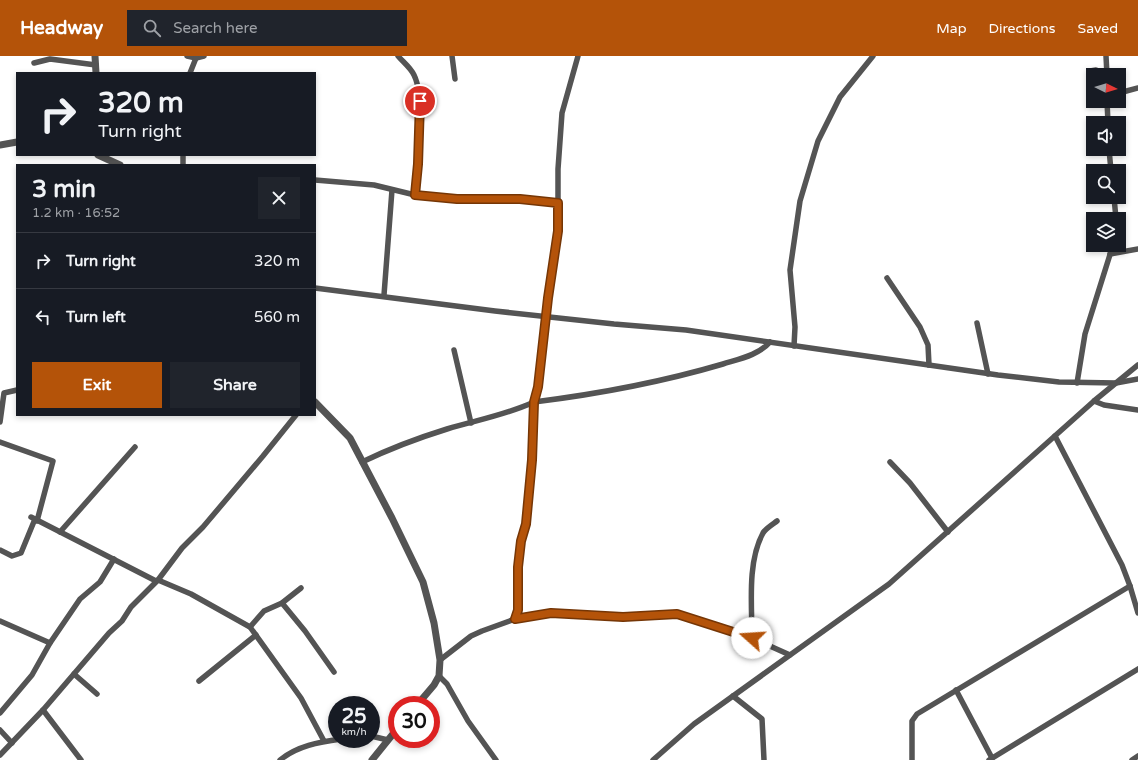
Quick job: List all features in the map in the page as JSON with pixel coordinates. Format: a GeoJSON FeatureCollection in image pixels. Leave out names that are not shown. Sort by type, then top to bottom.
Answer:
{"type":"FeatureCollection","features":[{"type":"Feature","properties":{"kind":"street"},"geometry":{"type":"LineString","coordinates":[[96,56],[96,72]]}},
{"type":"Feature","properties":{"kind":"street"},"geometry":{"type":"LineString","coordinates":[[187,56],[196,58],[204,56]]}},
{"type":"Feature","properties":{"kind":"street"},"geometry":{"type":"LineString","coordinates":[[398,56],[413,73],[419,90],[418,164],[415,195]]}},
{"type":"Feature","properties":{"kind":"street"},"geometry":{"type":"LineString","coordinates":[[452,56],[455,79]]}},
{"type":"Feature","properties":{"kind":"street"},"geometry":{"type":"LineString","coordinates":[[515,619],[518,610],[518,567],[521,541],[526,524],[532,460],[534,402],[538,387],[558,231],[560,134],[562,113],[578,56]]}},
{"type":"Feature","properties":{"kind":"street"},"geometry":{"type":"LineString","coordinates":[[794,346],[795,327],[790,270],[800,201],[818,141],[836,103],[873,56]]}},
{"type":"Feature","properties":{"kind":"street"},"geometry":{"type":"LineString","coordinates":[[1106,56],[1107,68]]}},
{"type":"Feature","properties":{"kind":"street"},"geometry":{"type":"LineString","coordinates":[[190,72],[196,58]]}},
{"type":"Feature","properties":{"kind":"street"},"geometry":{"type":"LineString","coordinates":[[34,63],[50,59],[96,65]]}},
{"type":"Feature","properties":{"kind":"street"},"geometry":{"type":"LineString","coordinates":[[1126,91],[1138,88]]}},
{"type":"Feature","properties":{"kind":"street"},"geometry":{"type":"LineString","coordinates":[[0,145],[16,142]]}},
{"type":"Feature","properties":{"kind":"street"},"geometry":{"type":"LineString","coordinates":[[100,156],[118,164]]}},
{"type":"Feature","properties":{"kind":"street"},"geometry":{"type":"LineString","coordinates":[[316,180],[374,185],[415,195],[454,199],[516,199],[558,203]]}},
{"type":"Feature","properties":{"kind":"street"},"geometry":{"type":"LineString","coordinates":[[384,296],[392,190]]}},
{"type":"Feature","properties":{"kind":"street"},"geometry":{"type":"LineString","coordinates":[[1077,383],[1085,334],[1110,254],[1138,249]]}},
{"type":"Feature","properties":{"kind":"street"},"geometry":{"type":"LineString","coordinates":[[887,278],[920,327],[928,345],[929,365]]}},
{"type":"Feature","properties":{"kind":"street"},"geometry":{"type":"LineString","coordinates":[[316,288],[614,324],[686,330],[988,374],[1077,383],[1116,383],[1138,379]]}},
{"type":"Feature","properties":{"kind":"street"},"geometry":{"type":"LineString","coordinates":[[977,323],[988,374]]}},
{"type":"Feature","properties":{"kind":"street"},"geometry":{"type":"LineString","coordinates":[[362,462],[424,437],[471,422],[503,415],[534,402],[586,396],[675,377],[744,357],[761,350],[770,342]]}},
{"type":"Feature","properties":{"kind":"street"},"geometry":{"type":"LineString","coordinates":[[454,350],[471,422]]}},
{"type":"Feature","properties":{"kind":"street"},"geometry":{"type":"LineString","coordinates":[[653,760],[694,724],[889,584],[1094,401],[1138,365]]}},
{"type":"Feature","properties":{"kind":"street"},"geometry":{"type":"LineString","coordinates":[[0,422],[4,393],[16,390]]}},
{"type":"Feature","properties":{"kind":"street"},"geometry":{"type":"LineString","coordinates":[[1094,401],[1104,405],[1138,410]]}},
{"type":"Feature","properties":{"kind":"street"},"geometry":{"type":"LineString","coordinates":[[316,403],[350,438],[392,518],[423,582],[434,623],[440,660],[439,676],[434,686],[425,696]]}},
{"type":"Feature","properties":{"kind":"street"},"geometry":{"type":"LineString","coordinates":[[0,755],[43,710],[108,633],[122,621],[131,607],[157,580],[182,548],[203,527],[295,416]]}},
{"type":"Feature","properties":{"kind":"street"},"geometry":{"type":"LineString","coordinates":[[1055,436],[1122,565],[1138,612]]}},
{"type":"Feature","properties":{"kind":"street"},"geometry":{"type":"LineString","coordinates":[[0,442],[53,461],[21,553],[12,556],[0,550]]}},
{"type":"Feature","properties":{"kind":"street"},"geometry":{"type":"LineString","coordinates":[[60,532],[134,447]]}},
{"type":"Feature","properties":{"kind":"street"},"geometry":{"type":"LineString","coordinates":[[890,462],[910,483],[948,532]]}},
{"type":"Feature","properties":{"kind":"street"},"geometry":{"type":"LineString","coordinates":[[34,519],[114,560],[191,594],[250,627],[301,698],[324,741]]}},
{"type":"Feature","properties":{"kind":"street"},"geometry":{"type":"LineString","coordinates":[[752,638],[751,584],[753,570],[764,532],[777,521]]}},
{"type":"Feature","properties":{"kind":"street"},"geometry":{"type":"LineString","coordinates":[[0,713],[32,674],[50,643],[80,599],[100,582],[114,560]]}},
{"type":"Feature","properties":{"kind":"street"},"geometry":{"type":"LineString","coordinates":[[912,760],[912,721],[916,714],[1130,586]]}},
{"type":"Feature","properties":{"kind":"street"},"geometry":{"type":"LineString","coordinates":[[250,627],[264,611],[282,603],[301,588]]}},
{"type":"Feature","properties":{"kind":"street"},"geometry":{"type":"LineString","coordinates":[[282,603],[305,631],[334,672]]}},
{"type":"Feature","properties":{"kind":"street"},"geometry":{"type":"LineString","coordinates":[[440,660],[472,636],[515,619],[551,613],[623,617],[677,614],[752,638],[790,655]]}},
{"type":"Feature","properties":{"kind":"street"},"geometry":{"type":"LineString","coordinates":[[0,621],[50,643]]}},
{"type":"Feature","properties":{"kind":"street"},"geometry":{"type":"LineString","coordinates":[[200,681],[256,635]]}},
{"type":"Feature","properties":{"kind":"street"},"geometry":{"type":"LineString","coordinates":[[956,690],[991,759],[1138,669]]}},
{"type":"Feature","properties":{"kind":"street"},"geometry":{"type":"LineString","coordinates":[[74,674],[97,694]]}},
{"type":"Feature","properties":{"kind":"street"},"geometry":{"type":"LineString","coordinates":[[439,676],[447,684],[468,721],[496,760]]}},
{"type":"Feature","properties":{"kind":"street"},"geometry":{"type":"LineString","coordinates":[[733,696],[762,720],[764,760]]}},
{"type":"Feature","properties":{"kind":"street"},"geometry":{"type":"LineString","coordinates":[[43,710],[81,760]]}},
{"type":"Feature","properties":{"kind":"street"},"geometry":{"type":"LineString","coordinates":[[0,730],[12,744]]}},
{"type":"Feature","properties":{"kind":"street"},"geometry":{"type":"LineString","coordinates":[[372,760],[388,740],[380,738]]}},
{"type":"Feature","properties":{"kind":"street"},"geometry":{"type":"LineString","coordinates":[[280,760],[302,747],[328,741]]}},
{"type":"Feature","properties":{"kind":"street"},"geometry":{"type":"LineString","coordinates":[[1132,760],[1138,756]]}},
{"type":"Feature","properties":{"kind":"route"},"geometry":{"type":"LineString","coordinates":[[420,101],[418,164],[415,195],[457,199],[520,199],[558,203],[558,231],[548,298],[538,387],[534,402],[532,460],[526,509],[526,524],[521,541],[518,567],[518,615],[515,619],[551,613],[623,617],[677,614],[722,627],[752,638]]}}]}
